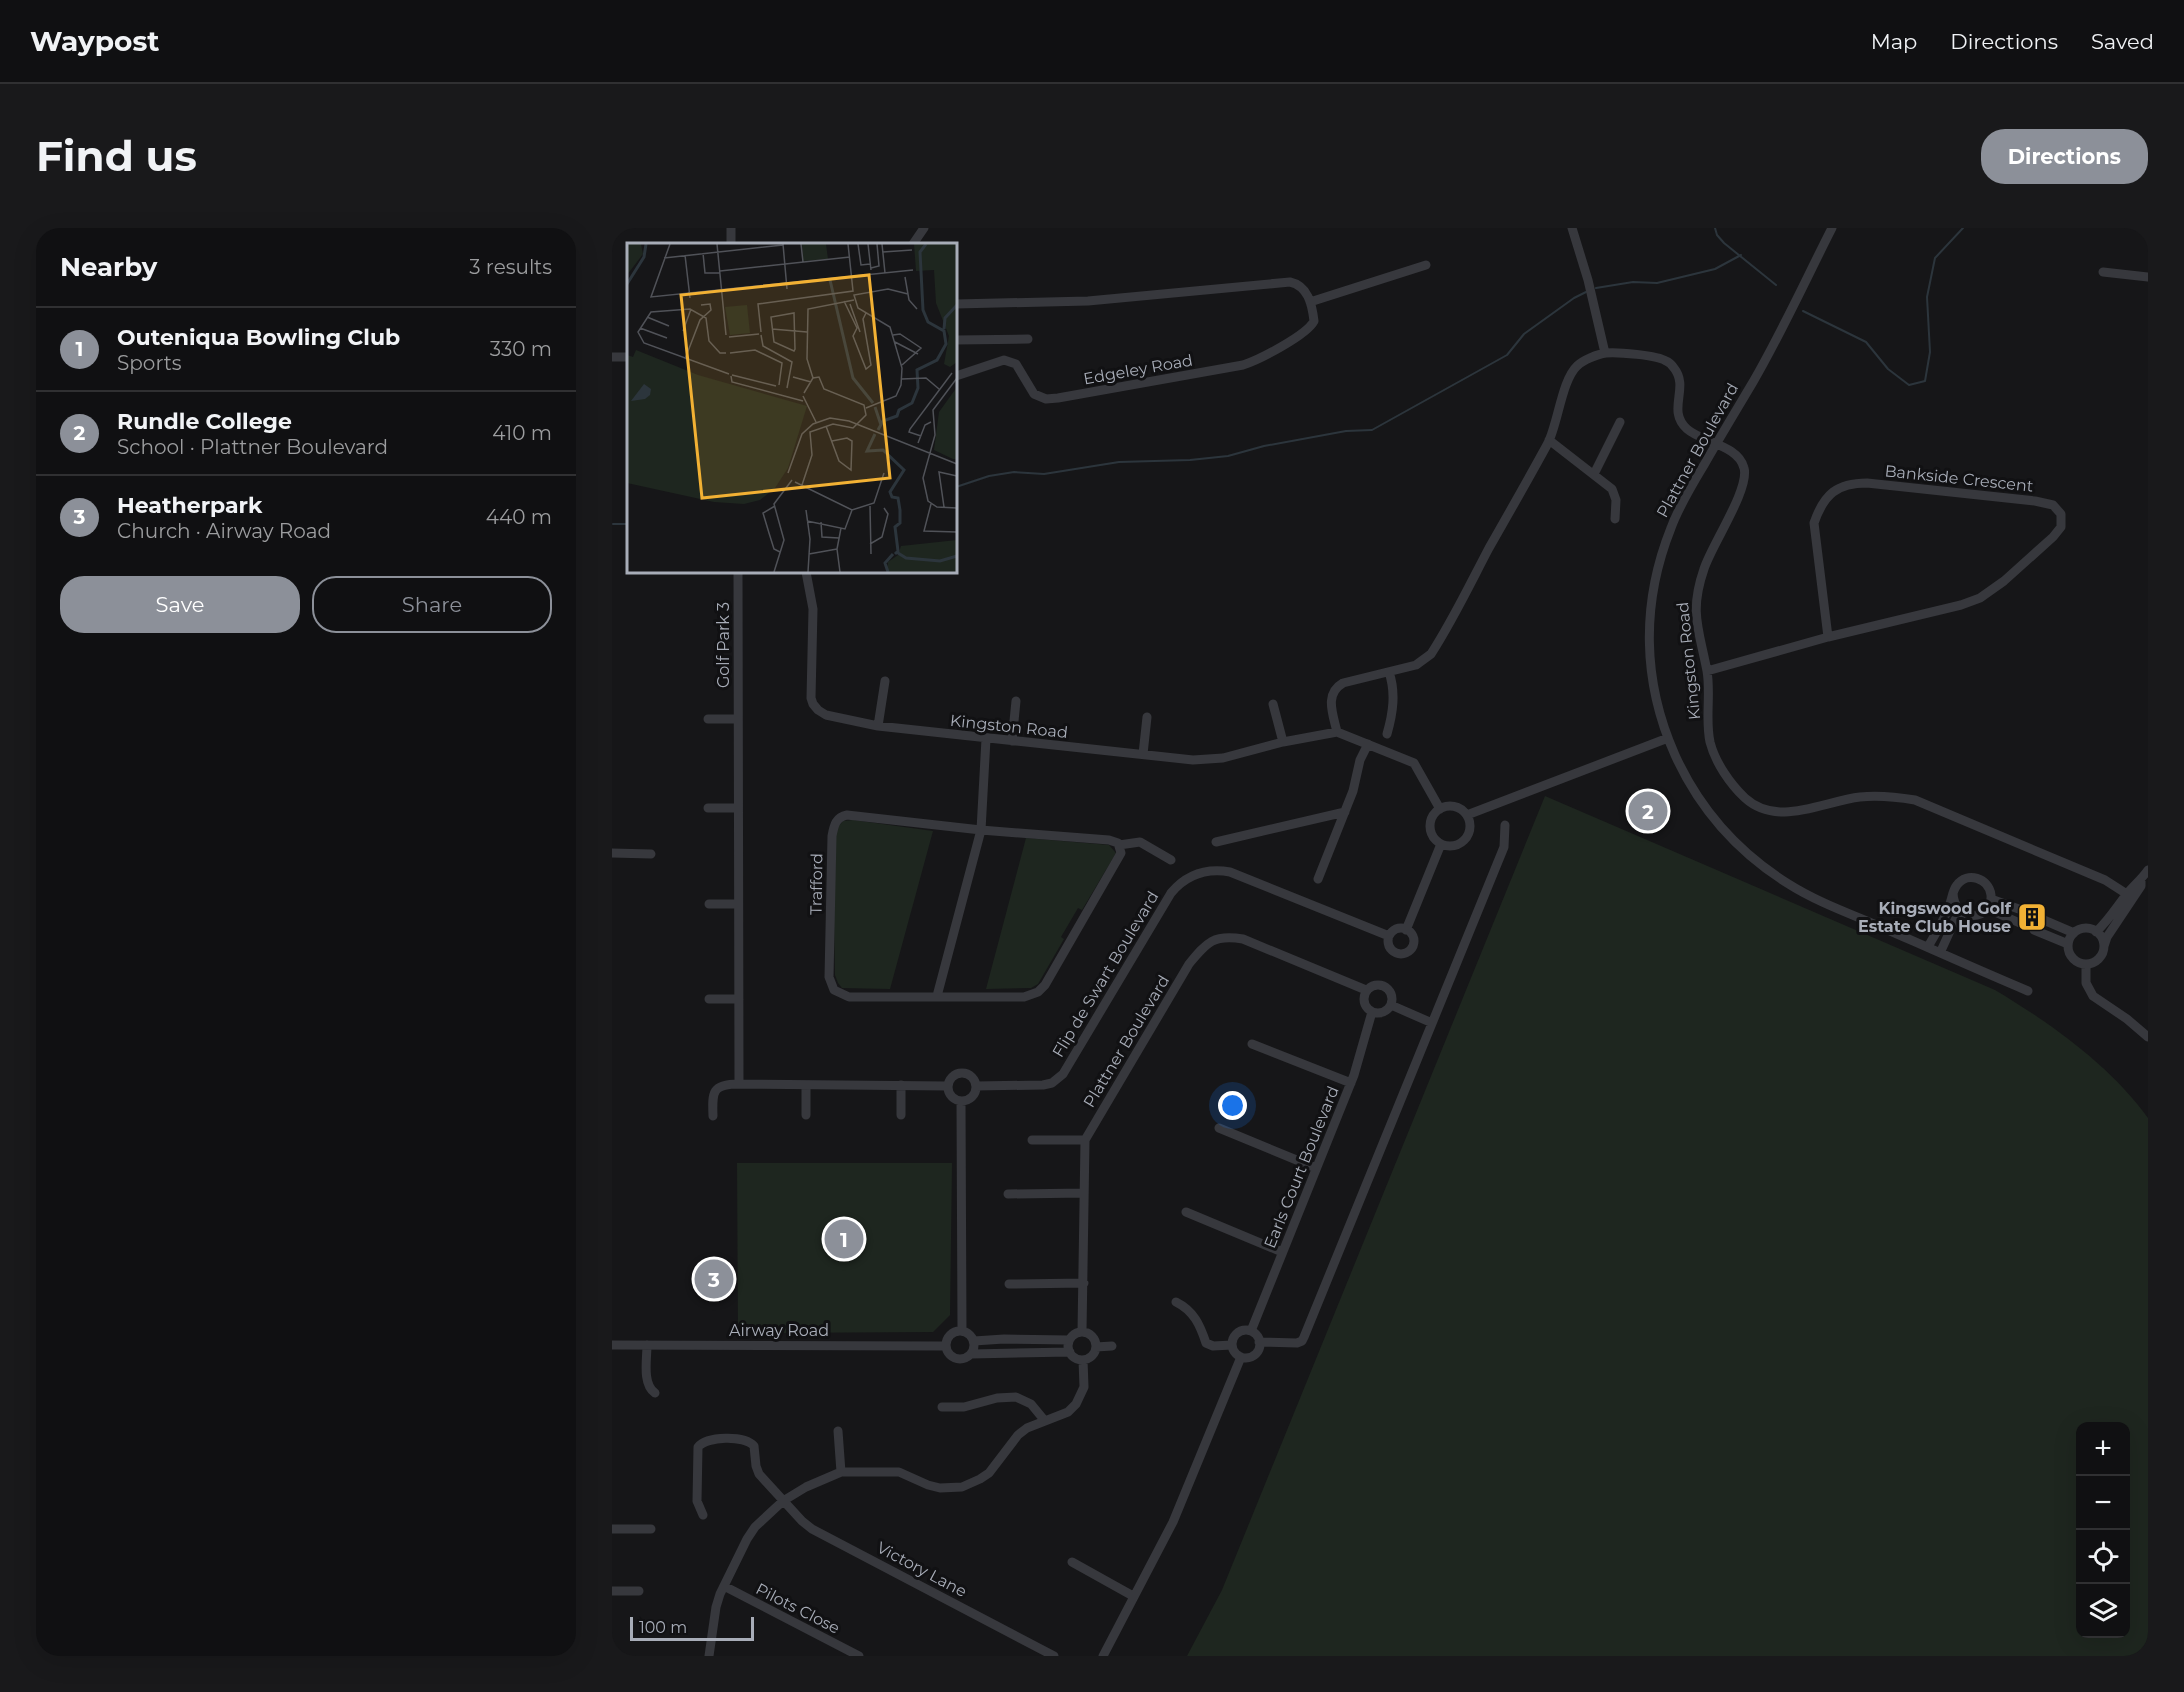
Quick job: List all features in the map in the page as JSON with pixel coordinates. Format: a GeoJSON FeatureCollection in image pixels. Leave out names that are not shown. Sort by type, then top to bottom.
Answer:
{"type":"FeatureCollection","features":[{"type":"Feature","properties":{"kind":"street"},"geometry":{"type":"LineString","coordinates":[[914,243],[924,228]]}},
{"type":"Feature","properties":{"kind":"street"},"geometry":{"type":"LineString","coordinates":[[1572,228],[1588,280],[1605,353]]}},
{"type":"Feature","properties":{"kind":"street","name":"Plattner Boulevard"},"geometry":{"type":"LineString","coordinates":[[1832,228],[1755,379],[1671,527],[1658,567],[1651,600],[1648,634],[1653,690],[1668,738],[1686,776],[1707,810],[1731,837],[1767,869],[1803,892],[2028,991]]}},
{"type":"Feature","properties":{"kind":"street"},"geometry":{"type":"LineString","coordinates":[[957,304],[1088,301],[1290,282],[1300,286],[1308,295],[1310,302],[1426,265]]}},
{"type":"Feature","properties":{"kind":"street"},"geometry":{"type":"LineString","coordinates":[[2103,272],[2148,277]]}},
{"type":"Feature","properties":{"kind":"street","name":"Edgeley Road"},"geometry":{"type":"LineString","coordinates":[[957,376],[1000,360],[1011,361],[1017,364],[1022,371],[1031,391],[1038,397],[1046,399],[1234,367],[1261,358],[1310,328],[1314,321],[1310,302]]}},
{"type":"Feature","properties":{"kind":"street"},"geometry":{"type":"LineString","coordinates":[[957,340],[1028,339]]}},
{"type":"Feature","properties":{"kind":"street","name":"Kingston Road"},"geometry":{"type":"LineString","coordinates":[[806,573],[813,609],[811,698],[818,710],[826,715],[878,726],[1193,760],[1215,759],[1283,742],[1337,732],[1331,699],[1337,686],[1416,665],[1431,654],[1549,440],[1573,370],[1584,361],[1605,353],[1656,357],[1666,360],[1675,369],[1680,381],[1677,409],[1679,419],[1686,428],[1700,438],[1728,450],[1744,467],[1745,474],[1739,495],[1708,557],[1696,592],[1696,619],[1707,671],[1710,742],[1720,765],[1732,782],[1753,804],[1770,810],[1799,811],[1859,797],[1890,796],[1915,800],[2104,880],[2130,896]]}},
{"type":"Feature","properties":{"kind":"street"},"geometry":{"type":"LineString","coordinates":[[1594,474],[1620,422]]}},
{"type":"Feature","properties":{"kind":"street"},"geometry":{"type":"LineString","coordinates":[[1549,440],[1612,489],[1616,500],[1615,519]]}},
{"type":"Feature","properties":{"kind":"street","name":"Bankside Crescent"},"geometry":{"type":"LineString","coordinates":[[1707,671],[1828,637],[1961,605],[1980,598],[2004,581],[2053,537],[2061,527],[2061,514],[2053,505],[2035,501],[1867,483],[1842,485],[1831,494],[1818,512],[1814,523],[1828,637]]}},
{"type":"Feature","properties":{"kind":"street","name":"Golf Park 3"},"geometry":{"type":"LineString","coordinates":[[738,573],[739,1084]]}},
{"type":"Feature","properties":{"kind":"street"},"geometry":{"type":"LineString","coordinates":[[1387,734],[1394,698],[1389,672]]}},
{"type":"Feature","properties":{"kind":"street"},"geometry":{"type":"LineString","coordinates":[[878,726],[885,681]]}},
{"type":"Feature","properties":{"kind":"street"},"geometry":{"type":"LineString","coordinates":[[1012,741],[1016,702]]}},
{"type":"Feature","properties":{"kind":"street"},"geometry":{"type":"LineString","coordinates":[[1273,704],[1283,742]]}},
{"type":"Feature","properties":{"kind":"street"},"geometry":{"type":"LineString","coordinates":[[1143,754],[1147,717]]}},
{"type":"Feature","properties":{"kind":"street"},"geometry":{"type":"LineString","coordinates":[[708,719],[738,719]]}},
{"type":"Feature","properties":{"kind":"street"},"geometry":{"type":"LineString","coordinates":[[1337,732],[1414,764],[1440,809]]}},
{"type":"Feature","properties":{"kind":"street"},"geometry":{"type":"LineString","coordinates":[[1467,815],[1668,738]]}},
{"type":"Feature","properties":{"kind":"street"},"geometry":{"type":"LineString","coordinates":[[937,996],[981,830],[986,739]]}},
{"type":"Feature","properties":{"kind":"street"},"geometry":{"type":"LineString","coordinates":[[1318,879],[1353,791],[1360,760],[1368,744]]}},
{"type":"Feature","properties":{"kind":"street"},"geometry":{"type":"LineString","coordinates":[[1452,806],[1467,815],[1470,828],[1465,840],[1454,846],[1441,844],[1436,840],[1431,830],[1432,818],[1440,809],[1452,806]]}},
{"type":"Feature","properties":{"kind":"street"},"geometry":{"type":"LineString","coordinates":[[708,808],[738,808]]}},
{"type":"Feature","properties":{"kind":"street"},"geometry":{"type":"LineString","coordinates":[[1216,842],[1345,812]]}},
{"type":"Feature","properties":{"kind":"street","name":"Trafford"},"geometry":{"type":"LineString","coordinates":[[847,815],[981,830],[1109,840],[1119,845],[1121,853],[1117,862],[1045,985],[1038,992],[1024,997],[849,997],[840,995],[830,984],[833,826],[837,819],[847,815]]}},
{"type":"Feature","properties":{"kind":"street"},"geometry":{"type":"LineString","coordinates":[[1259,1342],[1297,1343],[1302,1341],[1504,847],[1505,825]]}},
{"type":"Feature","properties":{"kind":"street"},"geometry":{"type":"LineString","coordinates":[[1119,845],[1140,842],[1171,860]]}},
{"type":"Feature","properties":{"kind":"street"},"geometry":{"type":"LineString","coordinates":[[1406,930],[1441,844]]}},
{"type":"Feature","properties":{"kind":"street"},"geometry":{"type":"LineString","coordinates":[[612,853],[651,854]]}},
{"type":"Feature","properties":{"kind":"street"},"geometry":{"type":"LineString","coordinates":[[2103,948],[2103,942],[2096,932],[2085,928],[2074,933],[2068,944],[2075,961],[2086,964],[2098,959],[2103,948],[2107,936],[2148,870]]}},
{"type":"Feature","properties":{"kind":"street","name":"Flip de Swart Boulevard"},"geometry":{"type":"LineString","coordinates":[[976,1086],[1043,1085],[1057,1080],[1063,1074],[1171,893],[1185,880],[1204,871],[1230,872],[1389,936]]}},
{"type":"Feature","properties":{"kind":"street"},"geometry":{"type":"LineString","coordinates":[[1928,947],[1950,906],[1953,893],[1956,885],[1962,879],[1979,878],[1986,883],[1991,899],[1988,909],[1976,915],[1963,913],[1956,906],[1953,893]]}},
{"type":"Feature","properties":{"kind":"street"},"geometry":{"type":"LineString","coordinates":[[2096,932],[2130,896]]}},
{"type":"Feature","properties":{"kind":"street"},"geometry":{"type":"LineString","coordinates":[[1991,899],[2027,912]]}},
{"type":"Feature","properties":{"kind":"street"},"geometry":{"type":"LineString","coordinates":[[709,904],[738,904]]}},
{"type":"Feature","properties":{"kind":"street"},"geometry":{"type":"LineString","coordinates":[[2009,918],[2014,906]]}},
{"type":"Feature","properties":{"kind":"street"},"geometry":{"type":"LineString","coordinates":[[1988,909],[2022,924]]}},
{"type":"Feature","properties":{"kind":"street"},"geometry":{"type":"LineString","coordinates":[[1940,953],[1955,920],[1963,913]]}},
{"type":"Feature","properties":{"kind":"street"},"geometry":{"type":"LineString","coordinates":[[2039,918],[2074,933]]}},
{"type":"Feature","properties":{"kind":"street"},"geometry":{"type":"LineString","coordinates":[[2049,936],[2055,924]]}},
{"type":"Feature","properties":{"kind":"street"},"geometry":{"type":"LineString","coordinates":[[1395,930],[1406,930],[1412,936],[1413,944],[1405,953],[1393,951],[1388,944],[1389,936],[1395,930]]}},
{"type":"Feature","properties":{"kind":"street"},"geometry":{"type":"LineString","coordinates":[[2034,930],[2068,944]]}},
{"type":"Feature","properties":{"kind":"street","name":"Plattner Boulevard"},"geometry":{"type":"LineString","coordinates":[[1082,1332],[1085,1140],[1189,964],[1207,943],[1226,936],[1243,939],[1366,990]]}},
{"type":"Feature","properties":{"kind":"street"},"geometry":{"type":"LineString","coordinates":[[2086,964],[2086,983],[2093,996],[2127,1019],[2148,1037]]}},
{"type":"Feature","properties":{"kind":"street"},"geometry":{"type":"LineString","coordinates":[[1377,984],[1383,985],[1391,993],[1391,1005],[1383,1012],[1372,1012],[1365,1005],[1366,990],[1377,984]]}},
{"type":"Feature","properties":{"kind":"street"},"geometry":{"type":"LineString","coordinates":[[709,999],[739,999]]}},
{"type":"Feature","properties":{"kind":"street"},"geometry":{"type":"LineString","coordinates":[[1391,1005],[1432,1023]]}},
{"type":"Feature","properties":{"kind":"street","name":"Earls Court Boulevard"},"geometry":{"type":"LineString","coordinates":[[1251,1331],[1351,1083],[1372,1012]]}},
{"type":"Feature","properties":{"kind":"street"},"geometry":{"type":"LineString","coordinates":[[1252,1044],[1351,1083]]}},
{"type":"Feature","properties":{"kind":"street"},"geometry":{"type":"LineString","coordinates":[[960,1073],[970,1075],[976,1086],[971,1097],[961,1101],[951,1096],[948,1086],[953,1076],[960,1073]]}},
{"type":"Feature","properties":{"kind":"street"},"geometry":{"type":"LineString","coordinates":[[713,1116],[712,1095],[716,1088],[726,1084],[948,1086]]}},
{"type":"Feature","properties":{"kind":"street"},"geometry":{"type":"LineString","coordinates":[[806,1085],[806,1114]]}},
{"type":"Feature","properties":{"kind":"street"},"geometry":{"type":"LineString","coordinates":[[900,1115],[901,1085]]}},
{"type":"Feature","properties":{"kind":"street"},"geometry":{"type":"LineString","coordinates":[[961,1101],[962,1331]]}},
{"type":"Feature","properties":{"kind":"street"},"geometry":{"type":"LineString","coordinates":[[1219,1128],[1316,1168]]}},
{"type":"Feature","properties":{"kind":"street"},"geometry":{"type":"LineString","coordinates":[[1032,1140],[1085,1140]]}},
{"type":"Feature","properties":{"kind":"street"},"geometry":{"type":"LineString","coordinates":[[1008,1194],[1084,1193]]}},
{"type":"Feature","properties":{"kind":"street"},"geometry":{"type":"LineString","coordinates":[[1186,1212],[1282,1252]]}},
{"type":"Feature","properties":{"kind":"street"},"geometry":{"type":"LineString","coordinates":[[1009,1284],[1084,1284]]}},
{"type":"Feature","properties":{"kind":"street"},"geometry":{"type":"LineString","coordinates":[[1176,1302],[1184,1305],[1197,1319],[1206,1343],[1213,1346],[1232,1345]]}},
{"type":"Feature","properties":{"kind":"street"},"geometry":{"type":"LineString","coordinates":[[1246,1330],[1251,1331],[1259,1342],[1256,1353],[1249,1357],[1241,1357],[1234,1352],[1232,1345],[1234,1336],[1246,1330]]}},
{"type":"Feature","properties":{"kind":"street"},"geometry":{"type":"LineString","coordinates":[[971,1354],[974,1341],[969,1334],[957,1331],[948,1336],[945,1346],[947,1353],[959,1360],[971,1354],[1070,1352]]}},
{"type":"Feature","properties":{"kind":"street"},"geometry":{"type":"LineString","coordinates":[[974,1341],[1069,1340],[1082,1332],[1092,1336],[1096,1347],[1091,1357],[1083,1360],[1074,1357],[1070,1352],[1069,1340]]}},
{"type":"Feature","properties":{"kind":"street","name":"Airway Road"},"geometry":{"type":"LineString","coordinates":[[612,1345],[945,1346]]}},
{"type":"Feature","properties":{"kind":"street"},"geometry":{"type":"LineString","coordinates":[[647,1345],[647,1379],[650,1389],[656,1393]]}},
{"type":"Feature","properties":{"kind":"street"},"geometry":{"type":"LineString","coordinates":[[1096,1347],[1112,1346]]}},
{"type":"Feature","properties":{"kind":"street"},"geometry":{"type":"LineString","coordinates":[[1103,1656],[1173,1522],[1241,1357]]}},
{"type":"Feature","properties":{"kind":"street"},"geometry":{"type":"LineString","coordinates":[[709,1656],[716,1607],[724,1586],[755,1527],[783,1501],[806,1486],[841,1472],[899,1472],[940,1488],[962,1487],[980,1479],[989,1473],[1018,1435],[1027,1428],[1068,1412],[1076,1404],[1084,1387],[1083,1360]]}},
{"type":"Feature","properties":{"kind":"street"},"geometry":{"type":"LineString","coordinates":[[942,1407],[964,1407],[997,1398],[1016,1397],[1030,1404],[1045,1421]]}},
{"type":"Feature","properties":{"kind":"street"},"geometry":{"type":"LineString","coordinates":[[838,1431],[841,1472]]}},
{"type":"Feature","properties":{"kind":"street","name":"Victory Lane"},"geometry":{"type":"LineString","coordinates":[[703,1515],[697,1501],[698,1447],[708,1439],[746,1439],[755,1451],[759,1474],[802,1521],[813,1529],[1054,1656]]}},
{"type":"Feature","properties":{"kind":"street"},"geometry":{"type":"LineString","coordinates":[[612,1529],[651,1529]]}},
{"type":"Feature","properties":{"kind":"street"},"geometry":{"type":"LineString","coordinates":[[1072,1562],[1133,1596]]}},
{"type":"Feature","properties":{"kind":"street","name":"Pilots Close"},"geometry":{"type":"LineString","coordinates":[[724,1586],[859,1656]]}},
{"type":"Feature","properties":{"kind":"street"},"geometry":{"type":"LineString","coordinates":[[612,1591],[639,1591]]}},
{"type":"Feature","properties":{"kind":"shaded area"},"geometry":{"type":"Polygon","coordinates":[[[1545,796],[1995,990],[2037,1016],[2078,1046],[2116,1080],[2148,1118],[2148,1656],[1187,1656],[1222,1590],[1545,796]]]}},
{"type":"Feature","properties":{"kind":"shaded area"},"geometry":{"type":"Polygon","coordinates":[[[853,820],[933,831],[890,989],[842,988],[835,975],[836,833],[843,821],[853,820]]]}},
{"type":"Feature","properties":{"kind":"shaded area"},"geometry":{"type":"Polygon","coordinates":[[[1026,838],[1109,845],[1116,853],[1082,910],[1078,908],[1061,937],[1064,939],[1038,984],[1031,988],[986,989],[1026,838]]]}},
{"type":"Feature","properties":{"kind":"shaded area"},"geometry":{"type":"Polygon","coordinates":[[[737,1163],[952,1163],[950,1315],[933,1332],[738,1333],[737,1163]]]}},
{"type":"Feature","properties":{"kind":"waterway"},"geometry":{"type":"LineString","coordinates":[[1715,228],[1717,235],[1724,243],[1776,285]]}},
{"type":"Feature","properties":{"kind":"waterway"},"geometry":{"type":"LineString","coordinates":[[1803,311],[1866,342],[1888,369],[1909,385],[1925,381],[1930,352],[1927,297],[1935,258],[1963,228]]}},
{"type":"Feature","properties":{"kind":"waterway"},"geometry":{"type":"LineString","coordinates":[[1596,288],[1633,282],[1657,283],[1715,269],[1741,255]]}},
{"type":"Feature","properties":{"kind":"waterway"},"geometry":{"type":"LineString","coordinates":[[957,487],[989,476],[1014,472],[1044,474],[1119,462],[1190,460],[1228,456],[1264,446],[1346,431],[1372,430],[1507,355],[1524,334],[1586,292]]}},
{"type":"Feature","properties":{"kind":"waterway"},"geometry":{"type":"LineString","coordinates":[[613,524],[627,524]]}},
{"type":"Feature","properties":{"kind":"place","name":"Rundle College"},"geometry":{"type":"Point","coordinates":[1648,811]}},
{"type":"Feature","properties":{"kind":"place","name":"Kingswood Golf Estate Club House"},"geometry":{"type":"Point","coordinates":[2032,917]}},
{"type":"Feature","properties":{"kind":"place","name":"Outeniqua Bowling Club"},"geometry":{"type":"Point","coordinates":[844,1239]}},
{"type":"Feature","properties":{"kind":"place","name":"Heatherpark"},"geometry":{"type":"Point","coordinates":[714,1279]}}]}
